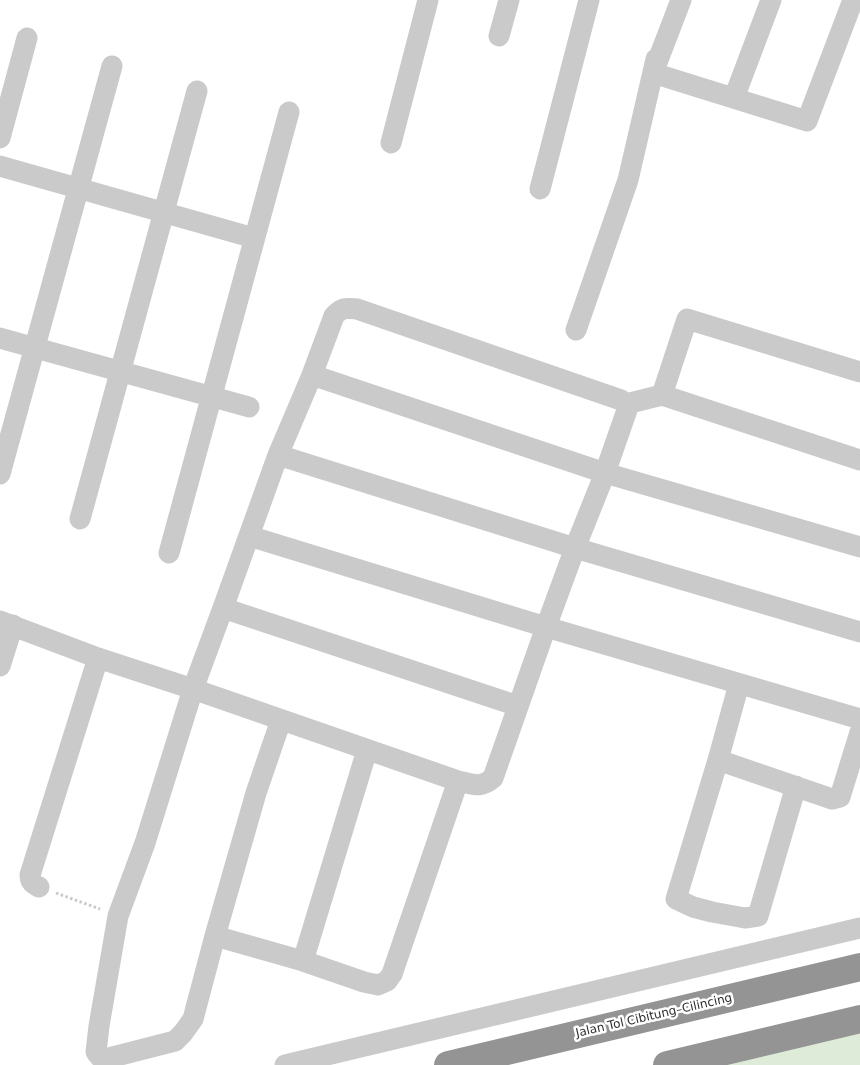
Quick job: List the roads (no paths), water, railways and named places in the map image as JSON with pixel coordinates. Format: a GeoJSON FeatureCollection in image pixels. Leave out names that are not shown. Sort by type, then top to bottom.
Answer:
{"type":"FeatureCollection","features":[{"type":"Feature","properties":{"kind":"highway","name":"Jalan Tol Cibitung–Cilincing"},"geometry":{"type":"LineString","coordinates":[[448,1065],[860,966]]}},
{"type":"Feature","properties":{"kind":"highway"},"geometry":{"type":"LineString","coordinates":[[667,1065],[860,1019]]}},
{"type":"Feature","properties":{"kind":"street"},"geometry":{"type":"LineString","coordinates":[[391,143],[428,0]]}},
{"type":"Feature","properties":{"kind":"street"},"geometry":{"type":"LineString","coordinates":[[499,36],[509,0]]}},
{"type":"Feature","properties":{"kind":"street"},"geometry":{"type":"LineString","coordinates":[[540,189],[588,0]]}},
{"type":"Feature","properties":{"kind":"street"},"geometry":{"type":"LineString","coordinates":[[576,330],[628,180],[670,0]]}},
{"type":"Feature","properties":{"kind":"street"},"geometry":{"type":"LineString","coordinates":[[653,73],[681,0]]}},
{"type":"Feature","properties":{"kind":"street"},"geometry":{"type":"LineString","coordinates":[[734,98],[771,0]]}},
{"type":"Feature","properties":{"kind":"street"},"geometry":{"type":"LineString","coordinates":[[653,73],[807,121],[853,0]]}},
{"type":"Feature","properties":{"kind":"street"},"geometry":{"type":"LineString","coordinates":[[0,138],[27,38]]}},
{"type":"Feature","properties":{"kind":"street"},"geometry":{"type":"LineString","coordinates":[[0,474],[112,66]]}},
{"type":"Feature","properties":{"kind":"street"},"geometry":{"type":"LineString","coordinates":[[80,519],[197,91]]}},
{"type":"Feature","properties":{"kind":"street"},"geometry":{"type":"LineString","coordinates":[[169,553],[289,112]]}},
{"type":"Feature","properties":{"kind":"street"},"geometry":{"type":"LineString","coordinates":[[0,166],[254,238]]}},
{"type":"Feature","properties":{"kind":"street"},"geometry":{"type":"LineString","coordinates":[[0,666],[7,623],[98,658],[193,689],[458,781],[478,785],[487,783],[494,778],[546,627],[605,473],[627,410],[626,404],[612,396],[366,313],[348,308],[340,310],[334,316],[312,375],[278,455],[193,689],[145,842],[118,916],[99,1026],[96,1052],[100,1057],[106,1059],[175,1041],[193,1019],[256,793],[280,720]]}},
{"type":"Feature","properties":{"kind":"street"},"geometry":{"type":"LineString","coordinates":[[662,395],[687,319],[860,372]]}},
{"type":"Feature","properties":{"kind":"street"},"geometry":{"type":"LineString","coordinates":[[0,338],[250,407]]}},
{"type":"Feature","properties":{"kind":"street"},"geometry":{"type":"LineString","coordinates":[[312,375],[605,473],[860,548]]}},
{"type":"Feature","properties":{"kind":"street"},"geometry":{"type":"LineString","coordinates":[[626,404],[662,395],[860,460]]}},
{"type":"Feature","properties":{"kind":"street"},"geometry":{"type":"LineString","coordinates":[[278,455],[575,548],[860,632]]}},
{"type":"Feature","properties":{"kind":"street"},"geometry":{"type":"LineString","coordinates":[[249,536],[546,627],[860,719]]}},
{"type":"Feature","properties":{"kind":"street"},"geometry":{"type":"LineString","coordinates":[[223,608],[518,706]]}},
{"type":"Feature","properties":{"kind":"street"},"geometry":{"type":"LineString","coordinates":[[40,887],[32,883],[30,874],[98,658]]}},
{"type":"Feature","properties":{"kind":"street"},"geometry":{"type":"LineString","coordinates":[[739,684],[676,899],[693,907],[712,912],[745,918],[758,916],[796,786]]}},
{"type":"Feature","properties":{"kind":"street"},"geometry":{"type":"LineString","coordinates":[[718,760],[832,799],[840,796],[860,732]]}},
{"type":"Feature","properties":{"kind":"street"},"geometry":{"type":"LineString","coordinates":[[303,961],[367,750]]}},
{"type":"Feature","properties":{"kind":"street"},"geometry":{"type":"LineString","coordinates":[[215,936],[303,961],[364,982],[378,985],[387,981],[397,961],[458,781]]}},
{"type":"Feature","properties":{"kind":"street"},"geometry":{"type":"LineString","coordinates":[[285,1065],[860,928]]}}]}
